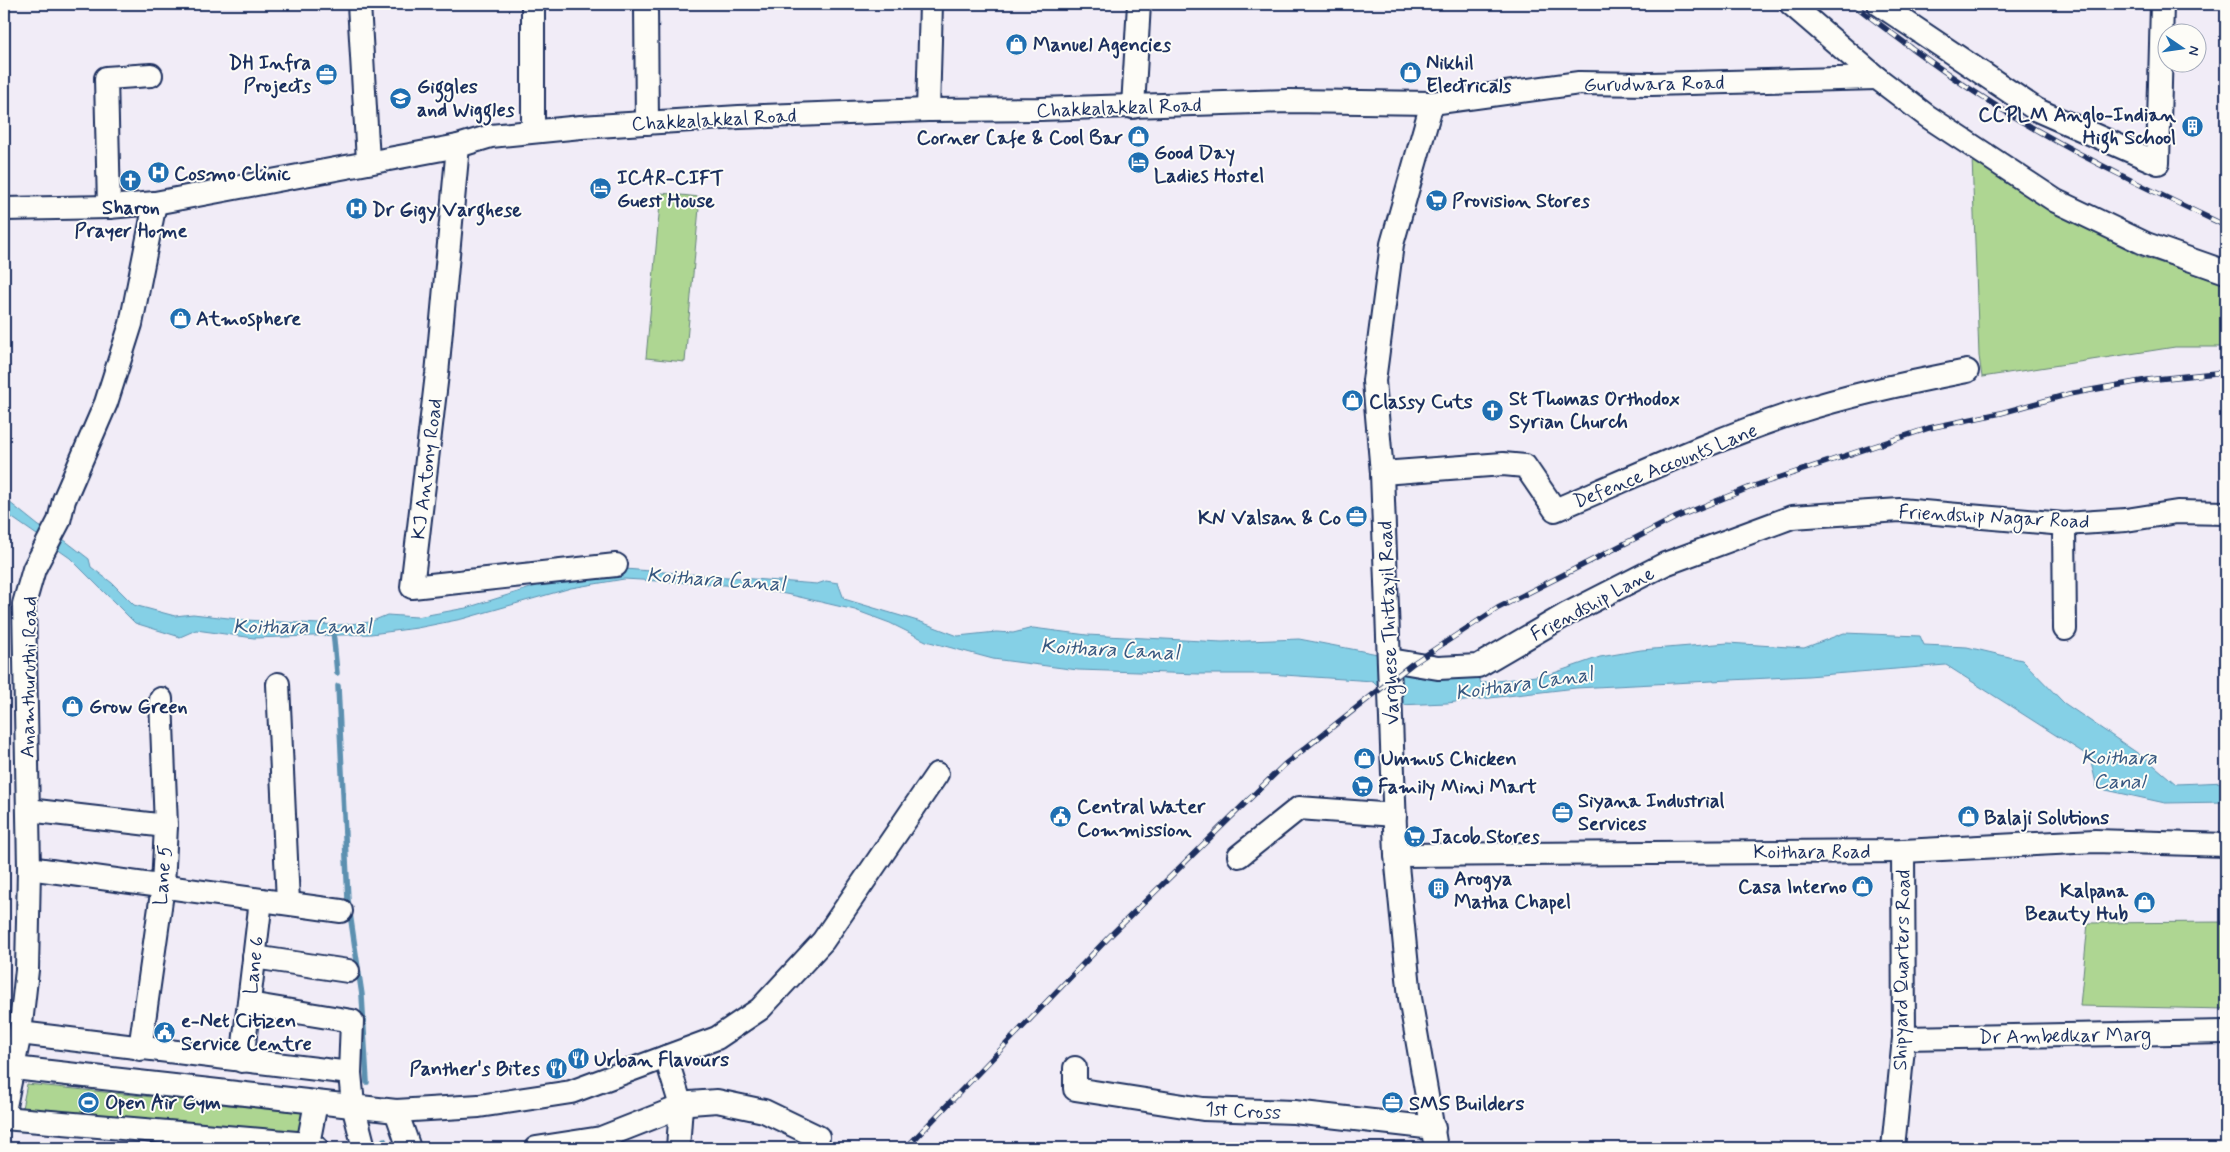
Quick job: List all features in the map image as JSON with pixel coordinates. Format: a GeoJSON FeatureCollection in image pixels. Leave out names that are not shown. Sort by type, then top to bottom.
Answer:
{"type":"FeatureCollection","features":[{"type":"Feature","properties":{"kind":"street"},"geometry":{"type":"LineString","coordinates":[[359,4],[368,161]]}},
{"type":"Feature","properties":{"kind":"street"},"geometry":{"type":"LineString","coordinates":[[533,4],[533,131]]}},
{"type":"Feature","properties":{"kind":"street"},"geometry":{"type":"LineString","coordinates":[[646,4],[647,123]]}},
{"type":"Feature","properties":{"kind":"street"},"geometry":{"type":"LineString","coordinates":[[928,110],[931,4]]}},
{"type":"Feature","properties":{"kind":"street"},"geometry":{"type":"LineString","coordinates":[[1133,107],[1139,4]]}},
{"type":"Feature","properties":{"kind":"street"},"geometry":{"type":"LineString","coordinates":[[1791,4],[1877,78],[1927,116],[2056,201],[2146,244],[2226,272]]}},
{"type":"Feature","properties":{"kind":"street"},"geometry":{"type":"LineString","coordinates":[[1879,4],[2037,110],[2158,163],[2162,4]]}},
{"type":"Feature","properties":{"kind":"street"},"geometry":{"type":"LineString","coordinates":[[109,207],[106,78],[151,75]]}},
{"type":"Feature","properties":{"kind":"street","name":"Gurudwara Road"},"geometry":{"type":"LineString","coordinates":[[1432,103],[1579,84],[1877,78]]}},
{"type":"Feature","properties":{"kind":"street","name":"Chakkalakkal Road"},"geometry":{"type":"LineString","coordinates":[[4,209],[155,204],[368,161],[458,146],[491,136],[533,131],[647,123],[928,110],[1133,107],[1289,101],[1432,103]]}},
{"type":"Feature","properties":{"kind":"street","name":"Varghese Thittayil Road"},"geometry":{"type":"LineString","coordinates":[[1432,103],[1392,244],[1374,381],[1382,473],[1396,855],[1410,998],[1435,1138]]}},
{"type":"Feature","properties":{"kind":"street","name":"KJ Antony Road"},"geometry":{"type":"LineString","coordinates":[[458,146],[437,374],[412,587],[616,565]]}},
{"type":"Feature","properties":{"kind":"street","name":"Anamthuruthi Road"},"geometry":{"type":"LineString","coordinates":[[4,1111],[20,1033],[27,970],[30,868],[24,604],[34,569],[58,521],[64,500],[106,403],[131,324],[155,204]]}},
{"type":"Feature","properties":{"kind":"street","name":"Defence Accounts Lane"},"geometry":{"type":"LineString","coordinates":[[1382,473],[1502,464],[1525,466],[1555,510],[1694,450],[1798,412],[1907,382],[1967,371]]}},
{"type":"Feature","properties":{"kind":"street","name":"Friendship Nagar Road"},"geometry":{"type":"LineString","coordinates":[[1792,517],[1900,510],[2064,524],[2126,520],[2177,512],[2226,513]]}},
{"type":"Feature","properties":{"kind":"street","name":"Friendship Lane"},"geometry":{"type":"LineString","coordinates":[[1390,660],[1438,668],[1478,666],[1567,614],[1664,564],[1792,517]]}},
{"type":"Feature","properties":{"kind":"street"},"geometry":{"type":"LineString","coordinates":[[2064,524],[2065,629]]}},
{"type":"Feature","properties":{"kind":"street"},"geometry":{"type":"LineString","coordinates":[[278,684],[288,902]]}},
{"type":"Feature","properties":{"kind":"street","name":"Lane 5"},"geometry":{"type":"LineString","coordinates":[[140,1049],[163,886],[166,826],[161,698]]}},
{"type":"Feature","properties":{"kind":"street"},"geometry":{"type":"LineString","coordinates":[[14,1068],[396,1111],[479,1106],[571,1092],[717,1038],[760,1009],[823,941],[937,774]]}},
{"type":"Feature","properties":{"kind":"street"},"geometry":{"type":"LineString","coordinates":[[1239,856],[1299,808],[1395,815]]}},
{"type":"Feature","properties":{"kind":"street"},"geometry":{"type":"LineString","coordinates":[[28,810],[166,826]]}},
{"type":"Feature","properties":{"kind":"street","name":"Koithara Road"},"geometry":{"type":"LineString","coordinates":[[1396,855],[1903,851],[2095,842],[2226,845]]}},
{"type":"Feature","properties":{"kind":"street","name":"Shipyard Quarters Road"},"geometry":{"type":"LineString","coordinates":[[1893,1148],[1904,1038],[1903,851]]}},
{"type":"Feature","properties":{"kind":"street"},"geometry":{"type":"LineString","coordinates":[[30,868],[261,900],[288,902],[341,911]]}},
{"type":"Feature","properties":{"kind":"street","name":"Lane 6"},"geometry":{"type":"LineString","coordinates":[[242,1061],[261,900]]}},
{"type":"Feature","properties":{"kind":"street"},"geometry":{"type":"LineString","coordinates":[[254,957],[348,971]]}},
{"type":"Feature","properties":{"kind":"street"},"geometry":{"type":"LineString","coordinates":[[249,1004],[352,1021],[350,1074],[353,1105],[364,1148]]}},
{"type":"Feature","properties":{"kind":"street","name":"Dr Ambedkar Marg"},"geometry":{"type":"LineString","coordinates":[[1904,1038],[2226,1032]]}},
{"type":"Feature","properties":{"kind":"street"},"geometry":{"type":"LineString","coordinates":[[20,1033],[350,1074]]}},
{"type":"Feature","properties":{"kind":"street"},"geometry":{"type":"LineString","coordinates":[[666,1057],[682,1106],[678,1148]]}},
{"type":"Feature","properties":{"kind":"street","name":"1st Cross"},"geometry":{"type":"LineString","coordinates":[[1075,1068],[1075,1089],[1203,1109],[1294,1112],[1435,1138]]}},
{"type":"Feature","properties":{"kind":"street"},"geometry":{"type":"LineString","coordinates":[[536,1148],[601,1138],[682,1106],[717,1101],[764,1111],[818,1137]]}},
{"type":"Feature","properties":{"kind":"street"},"geometry":{"type":"LineString","coordinates":[[4,1118],[312,1146],[316,1103]]}},
{"type":"Feature","properties":{"kind":"street"},"geometry":{"type":"LineString","coordinates":[[396,1111],[409,1148]]}},
{"type":"Feature","properties":{"kind":"green space"},"geometry":{"type":"Polygon","coordinates":[[[1972,157],[2050,209],[2142,257],[2226,283],[2226,347],[2175,347],[1982,377],[1979,356],[1972,157]]]}},
{"type":"Feature","properties":{"kind":"green space"},"geometry":{"type":"Polygon","coordinates":[[[661,193],[700,197],[685,362],[646,358],[661,193]]]}},
{"type":"Feature","properties":{"kind":"green space"},"geometry":{"type":"Polygon","coordinates":[[[2226,922],[2226,1009],[2080,1006],[2088,923],[2226,922]]]}},
{"type":"Feature","properties":{"kind":"green space"},"geometry":{"type":"Polygon","coordinates":[[[27,1084],[305,1113],[301,1137],[21,1113],[27,1084]]]}},
{"type":"Feature","properties":{"kind":"water","name":"Koithara Canal"},"geometry":{"type":"Polygon","coordinates":[[[4,498],[39,526],[63,539],[89,559],[91,567],[112,583],[134,605],[175,616],[193,614],[246,620],[338,625],[370,622],[387,615],[417,617],[466,608],[537,586],[625,569],[817,584],[826,581],[838,583],[844,599],[921,622],[958,636],[996,632],[1013,633],[1033,628],[1087,635],[1222,642],[1299,639],[1383,655],[1384,670],[1423,678],[1477,673],[1481,683],[1551,674],[1600,657],[1641,650],[1728,643],[1804,648],[1844,633],[1920,636],[1924,645],[1967,647],[2022,660],[2064,703],[2149,761],[2176,784],[2226,782],[2226,802],[2165,803],[2097,788],[2090,757],[1946,665],[1808,676],[1576,688],[1447,703],[1398,705],[1373,681],[1269,674],[1078,670],[993,659],[926,641],[890,623],[855,610],[791,595],[741,586],[624,579],[571,588],[462,619],[417,628],[371,634],[254,638],[196,630],[180,637],[135,623],[70,558],[4,512],[4,498]]]}},
{"type":"Feature","properties":{"kind":"waterway"},"geometry":{"type":"LineString","coordinates":[[333,630],[337,673]]}},
{"type":"Feature","properties":{"kind":"waterway"},"geometry":{"type":"LineString","coordinates":[[338,686],[348,900],[362,995],[367,1082]]}},
{"type":"Feature","properties":{"kind":"waterway"},"geometry":{"type":"LineString","coordinates":[[384,1140],[387,1148]]}},
{"type":"Feature","properties":{"kind":"railway"},"geometry":{"type":"LineString","coordinates":[[1853,4],[1944,71],[2015,118],[2109,169],[2226,226]]}},
{"type":"Feature","properties":{"kind":"railway"},"geometry":{"type":"LineString","coordinates":[[906,1148],[1110,936],[1284,765],[1412,664],[1498,608],[1677,517],[1751,487],[1929,428],[2001,413],[2069,394],[2147,380],[2226,372]]}},
{"type":"Feature","properties":{"kind":"place","name":"Manuel Agencies"},"geometry":{"type":"Point","coordinates":[1017,44]}},
{"type":"Feature","properties":{"kind":"place","name":"Nikhil Electricals"},"geometry":{"type":"Point","coordinates":[1410,73]}},
{"type":"Feature","properties":{"kind":"place","name":"DH Infra Projects"},"geometry":{"type":"Point","coordinates":[327,74]}},
{"type":"Feature","properties":{"kind":"place","name":"Giggles and Wiggles"},"geometry":{"type":"Point","coordinates":[401,98]}},
{"type":"Feature","properties":{"kind":"place","name":"CCPLM Anglo-Indian High School"},"geometry":{"type":"Point","coordinates":[2192,126]}},
{"type":"Feature","properties":{"kind":"place","name":"Corner Cafe & Cool Bar"},"geometry":{"type":"Point","coordinates":[1139,137]}},
{"type":"Feature","properties":{"kind":"place","name":"Good Day Ladies Hostel"},"geometry":{"type":"Point","coordinates":[1138,163]}},
{"type":"Feature","properties":{"kind":"place","name":"Cosmo Clinic"},"geometry":{"type":"Point","coordinates":[158,173]}},
{"type":"Feature","properties":{"kind":"place","name":"Sharon Prayer Home"},"geometry":{"type":"Point","coordinates":[131,181]}},
{"type":"Feature","properties":{"kind":"place","name":"ICAR-CIFT Guest House"},"geometry":{"type":"Point","coordinates":[601,188]}},
{"type":"Feature","properties":{"kind":"place","name":"Provision Stores"},"geometry":{"type":"Point","coordinates":[1436,200]}},
{"type":"Feature","properties":{"kind":"place","name":"Dr Gigy Varghese"},"geometry":{"type":"Point","coordinates":[356,209]}},
{"type":"Feature","properties":{"kind":"place","name":"Atmosphere"},"geometry":{"type":"Point","coordinates":[180,318]}},
{"type":"Feature","properties":{"kind":"place","name":"Classy Cuts"},"geometry":{"type":"Point","coordinates":[1353,401]}},
{"type":"Feature","properties":{"kind":"place","name":"St Thomas Orthodox Syrian Church"},"geometry":{"type":"Point","coordinates":[1493,410]}},
{"type":"Feature","properties":{"kind":"place","name":"KN Valsan & Co"},"geometry":{"type":"Point","coordinates":[1357,517]}},
{"type":"Feature","properties":{"kind":"place","name":"Grow Green"},"geometry":{"type":"Point","coordinates":[73,706]}},
{"type":"Feature","properties":{"kind":"place","name":"Ummus Chicken"},"geometry":{"type":"Point","coordinates":[1365,758]}},
{"type":"Feature","properties":{"kind":"place","name":"Family Mini Mart"},"geometry":{"type":"Point","coordinates":[1362,786]}},
{"type":"Feature","properties":{"kind":"place","name":"Siyana Industrial Services"},"geometry":{"type":"Point","coordinates":[1562,812]}},
{"type":"Feature","properties":{"kind":"place","name":"Central Water Commission"},"geometry":{"type":"Point","coordinates":[1061,817]}},
{"type":"Feature","properties":{"kind":"place","name":"Balaji Solutions"},"geometry":{"type":"Point","coordinates":[1968,817]}},
{"type":"Feature","properties":{"kind":"place","name":"Jacob Stores"},"geometry":{"type":"Point","coordinates":[1415,836]}},
{"type":"Feature","properties":{"kind":"place","name":"Casa Interno"},"geometry":{"type":"Point","coordinates":[1863,886]}},
{"type":"Feature","properties":{"kind":"place","name":"Arogya Matha Chapel"},"geometry":{"type":"Point","coordinates":[1438,889]}},
{"type":"Feature","properties":{"kind":"place","name":"Kalpana Beauty Hub"},"geometry":{"type":"Point","coordinates":[2144,902]}},
{"type":"Feature","properties":{"kind":"place","name":"e-Net Citizen Service Centre"},"geometry":{"type":"Point","coordinates":[165,1032]}},
{"type":"Feature","properties":{"kind":"place","name":"Urban Flavours"},"geometry":{"type":"Point","coordinates":[578,1059]}},
{"type":"Feature","properties":{"kind":"place","name":"Panther's Bites"},"geometry":{"type":"Point","coordinates":[556,1068]}},
{"type":"Feature","properties":{"kind":"place","name":"Open Air Gym"},"geometry":{"type":"Point","coordinates":[89,1102]}},
{"type":"Feature","properties":{"kind":"place","name":"SMS Builders"},"geometry":{"type":"Point","coordinates":[1393,1103]}}]}
